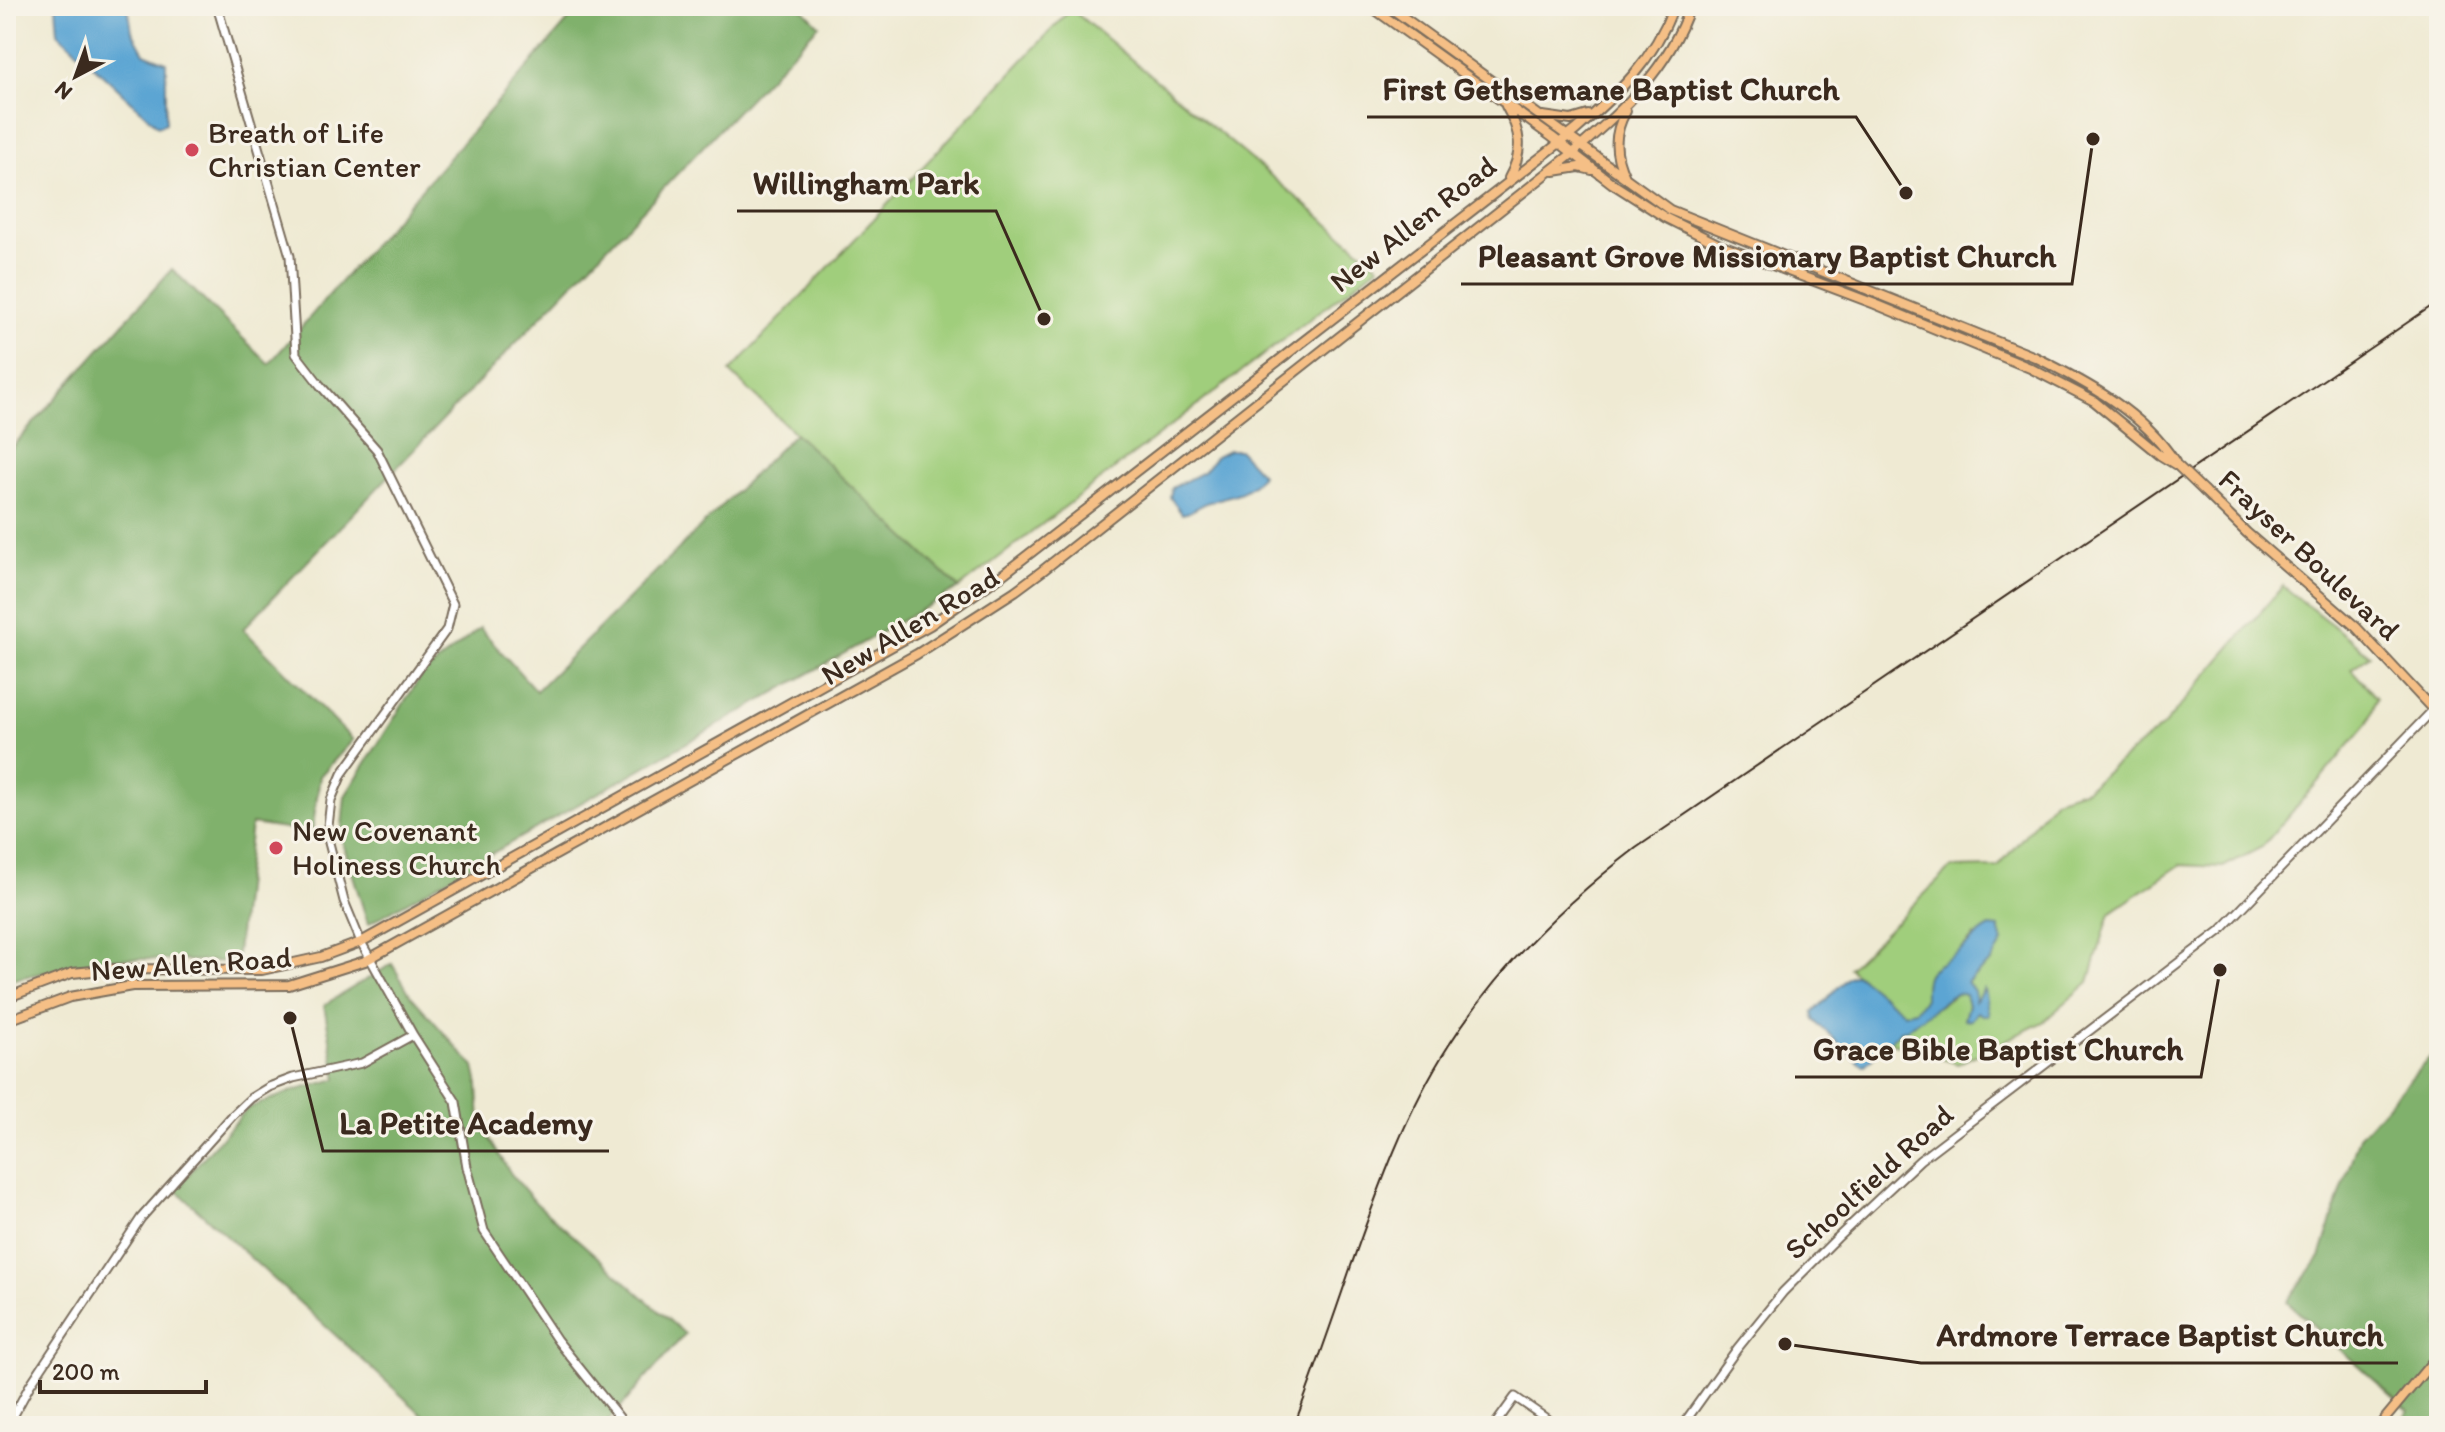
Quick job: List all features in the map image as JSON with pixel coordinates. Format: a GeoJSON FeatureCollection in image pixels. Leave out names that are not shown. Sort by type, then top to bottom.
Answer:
{"type":"FeatureCollection","features":[{"type":"Feature","properties":{"kind":"main road"},"geometry":{"type":"LineString","coordinates":[[1370,6],[1596,171],[1666,218],[1722,246],[1875,304],[2061,383],[2094,401],[2178,466]]}},
{"type":"Feature","properties":{"kind":"main road"},"geometry":{"type":"LineString","coordinates":[[1388,6],[1670,210],[1888,296],[2067,372],[2111,400],[2145,427],[2164,445],[2178,466]]}},
{"type":"Feature","properties":{"kind":"main road","name":"New Allen Road"},"geometry":{"type":"LineString","coordinates":[[6,998],[72,973],[114,969],[262,970],[321,957],[361,942],[930,625],[1002,575],[1568,136],[1624,87],[1651,55],[1674,6]]}},
{"type":"Feature","properties":{"kind":"main road","name":"New Allen Road"},"geometry":{"type":"LineString","coordinates":[[6,1021],[70,997],[132,986],[289,985],[371,958],[917,654],[1015,591],[1548,174],[1631,101],[1666,58],[1690,6]]}},
{"type":"Feature","properties":{"kind":"main road"},"geometry":{"type":"LineString","coordinates":[[1627,181],[1615,142],[1617,130],[1631,101]]}},
{"type":"Feature","properties":{"kind":"main road"},"geometry":{"type":"LineString","coordinates":[[1503,102],[1516,123],[1520,149],[1507,181]]}},
{"type":"Feature","properties":{"kind":"main road"},"geometry":{"type":"LineString","coordinates":[[1539,115],[1571,120],[1603,106]]}},
{"type":"Feature","properties":{"kind":"main road"},"geometry":{"type":"LineString","coordinates":[[1548,174],[1579,167],[1596,171]]}},
{"type":"Feature","properties":{"kind":"main road","name":"Frayser Boulevard"},"geometry":{"type":"LineString","coordinates":[[2178,466],[2247,533],[2356,627],[2436,712]]}},
{"type":"Feature","properties":{"kind":"main road"},"geometry":{"type":"LineString","coordinates":[[612,824],[607,815],[609,808],[628,793]]}},
{"type":"Feature","properties":{"kind":"main road"},"geometry":{"type":"LineString","coordinates":[[2379,1426],[2439,1354]]}},
{"type":"Feature","properties":{"kind":"street"},"geometry":{"type":"LineString","coordinates":[[217,6],[290,256],[296,354],[377,450],[453,604],[447,629],[342,774],[331,800],[327,835],[344,901],[361,942],[413,1035],[456,1102],[469,1177],[484,1231],[557,1340],[626,1426]]}},
{"type":"Feature","properties":{"kind":"street","name":"Schoolfield Road"},"geometry":{"type":"LineString","coordinates":[[1682,1426],[1737,1349],[1774,1304],[1837,1238],[1920,1160],[2220,931],[2436,712]]}},
{"type":"Feature","properties":{"kind":"street"},"geometry":{"type":"LineString","coordinates":[[8,1423],[141,1218],[232,1116],[251,1098],[269,1087],[293,1078],[362,1063],[413,1035]]}},
{"type":"Feature","properties":{"kind":"street"},"geometry":{"type":"LineString","coordinates":[[1494,1426],[1515,1397],[1557,1426]]}},
{"type":"Feature","properties":{"kind":"green space"},"geometry":{"type":"Polygon","coordinates":[[[581,6],[800,6],[819,25],[243,629],[353,740],[320,776],[312,833],[251,824],[236,962],[109,958],[6,981],[6,454],[172,269],[269,364],[581,6]]]}},
{"type":"Feature","properties":{"kind":"green space"},"geometry":{"type":"Polygon","coordinates":[[[1071,9],[1379,266],[959,588],[730,372],[1071,9]]]}},
{"type":"Feature","properties":{"kind":"green space"},"geometry":{"type":"Polygon","coordinates":[[[795,433],[959,588],[368,924],[341,837],[345,796],[421,676],[480,628],[536,691],[795,433]]]}},
{"type":"Feature","properties":{"kind":"green space"},"geometry":{"type":"Polygon","coordinates":[[[2283,586],[2370,655],[2351,669],[2377,698],[2368,723],[2262,847],[2223,867],[2180,865],[2110,913],[2089,982],[2043,1022],[1958,1064],[1889,1042],[1958,993],[1965,995],[1968,1005],[1964,1019],[1983,990],[1975,1001],[1967,982],[1992,961],[1974,936],[1958,953],[1931,970],[1926,980],[1926,999],[1915,1010],[1904,1013],[1849,968],[1951,868],[1998,867],[2055,799],[2086,789],[2163,726],[2283,586]]]}},
{"type":"Feature","properties":{"kind":"green space"},"geometry":{"type":"Polygon","coordinates":[[[392,964],[411,996],[474,1067],[480,1123],[511,1174],[536,1203],[685,1334],[604,1426],[435,1426],[175,1189],[248,1108],[337,1079],[324,1005],[392,964]]]}},
{"type":"Feature","properties":{"kind":"green space"},"geometry":{"type":"Polygon","coordinates":[[[2439,1047],[2439,1426],[2398,1426],[2409,1411],[2287,1302],[2320,1257],[2359,1136],[2439,1047]]]}},
{"type":"Feature","properties":{"kind":"water"},"geometry":{"type":"Polygon","coordinates":[[[56,6],[128,6],[132,31],[144,53],[166,62],[166,123],[158,126],[58,33],[56,6]]]}},
{"type":"Feature","properties":{"kind":"water"},"geometry":{"type":"Polygon","coordinates":[[[1228,450],[1239,450],[1261,474],[1256,481],[1240,493],[1208,502],[1182,514],[1170,497],[1172,488],[1203,472],[1216,456],[1228,450]]]}},
{"type":"Feature","properties":{"kind":"water"},"geometry":{"type":"Polygon","coordinates":[[[1990,927],[1999,928],[2003,942],[1992,961],[1967,982],[1974,991],[1975,1001],[1984,989],[1989,1015],[1977,1012],[1971,1020],[1964,1019],[1968,1005],[1965,995],[1958,993],[1907,1029],[1901,1030],[1865,1065],[1814,1020],[1813,1013],[1848,977],[1856,974],[1904,1013],[1915,1010],[1925,999],[1930,971],[1990,927]]]}},
{"type":"Feature","properties":{"kind":"railway"},"geometry":{"type":"LineString","coordinates":[[1294,1426],[1382,1181],[1419,1098],[1449,1045],[1489,989],[1558,914],[1636,848],[2439,301]]}},
{"type":"Feature","properties":{"kind":"place","name":"Pleasant Grove Missionary Baptist Church"},"geometry":{"type":"Point","coordinates":[2093,139]}},
{"type":"Feature","properties":{"kind":"place","name":"Breath of Life Christian Center"},"geometry":{"type":"Point","coordinates":[192,150]}},
{"type":"Feature","properties":{"kind":"place","name":"First Gethsemane Baptist Church"},"geometry":{"type":"Point","coordinates":[1906,193]}},
{"type":"Feature","properties":{"kind":"place","name":"Willingham Park"},"geometry":{"type":"Point","coordinates":[1044,319]}},
{"type":"Feature","properties":{"kind":"place","name":"New Covenant Holiness Church"},"geometry":{"type":"Point","coordinates":[276,848]}},
{"type":"Feature","properties":{"kind":"place","name":"Grace Bible Baptist Church"},"geometry":{"type":"Point","coordinates":[2220,970]}},
{"type":"Feature","properties":{"kind":"place","name":"La Petite Academy"},"geometry":{"type":"Point","coordinates":[290,1018]}},
{"type":"Feature","properties":{"kind":"place","name":"Ardmore Terrace Baptist Church"},"geometry":{"type":"Point","coordinates":[1785,1344]}}]}
